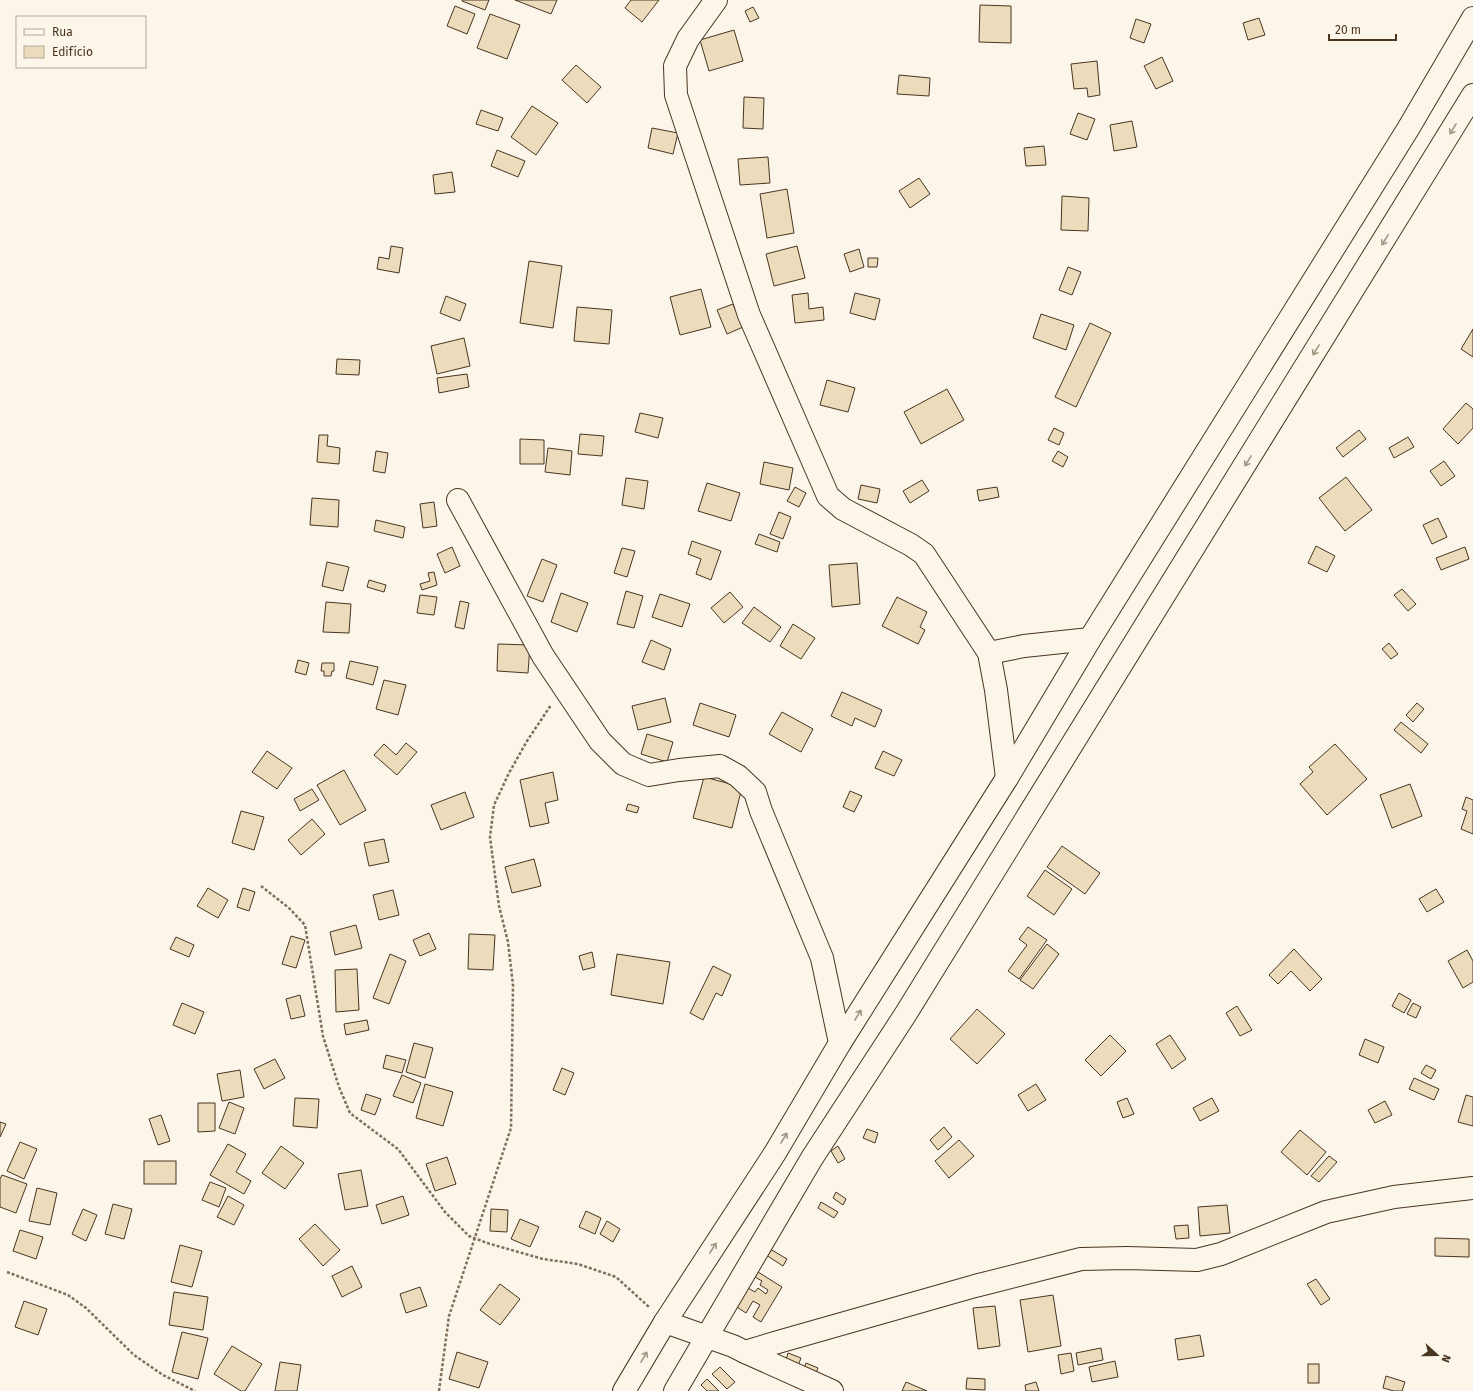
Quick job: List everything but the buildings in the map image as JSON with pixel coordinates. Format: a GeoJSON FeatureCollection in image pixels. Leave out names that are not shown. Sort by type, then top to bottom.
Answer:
{"type":"FeatureCollection","features":[{"type":"Feature","properties":{"kind":"main road"},"geometry":{"type":"LineString","coordinates":[[716,0],[688,38],[675,66],[676,95],[749,315],[828,496],[843,509],[912,545],[924,554],[989,653],[996,690],[1007,778]]}},
{"type":"Feature","properties":{"kind":"main road"},"geometry":{"type":"LineString","coordinates":[[624,1391],[665,1322],[775,1153],[840,1043],[1007,778],[1090,639],[1408,129],[1473,18]]}},
{"type":"Feature","properties":{"kind":"main road"},"geometry":{"type":"LineString","coordinates":[[675,1391],[812,1158],[905,1015],[1473,96]]}},
{"type":"Feature","properties":{"kind":"main road"},"geometry":{"type":"LineString","coordinates":[[458,500],[543,656],[600,742],[623,764],[649,775],[720,766],[738,776],[755,792],[767,825],[822,958],[840,1043]]}},
{"type":"Feature","properties":{"kind":"main road"},"geometry":{"type":"LineString","coordinates":[[989,653],[1024,646],[1090,639]]}},
{"type":"Feature","properties":{"kind":"main road"},"geometry":{"type":"LineString","coordinates":[[745,1352],[975,1286],[1081,1259],[1127,1258],[1197,1260],[1221,1254],[1326,1212],[1394,1196],[1473,1188]]}},
{"type":"Feature","properties":{"kind":"main road"},"geometry":{"type":"LineString","coordinates":[[665,1322],[733,1346],[832,1391]]}},
{"type":"Feature","properties":{"kind":"path"},"geometry":{"type":"LineString","coordinates":[[439,1391],[449,1316],[511,1128],[513,985],[508,942],[498,906],[490,837],[494,805],[527,740],[563,686]]}},
{"type":"Feature","properties":{"kind":"path"},"geometry":{"type":"LineString","coordinates":[[261,886],[289,908],[305,925],[323,1036],[339,1087],[350,1113],[398,1149],[445,1212],[469,1236],[543,1259],[578,1264],[616,1276],[665,1322]]}},
{"type":"Feature","properties":{"kind":"path"},"geometry":{"type":"LineString","coordinates":[[7,1272],[68,1296],[86,1308],[134,1355],[163,1375],[195,1391]]}}]}
